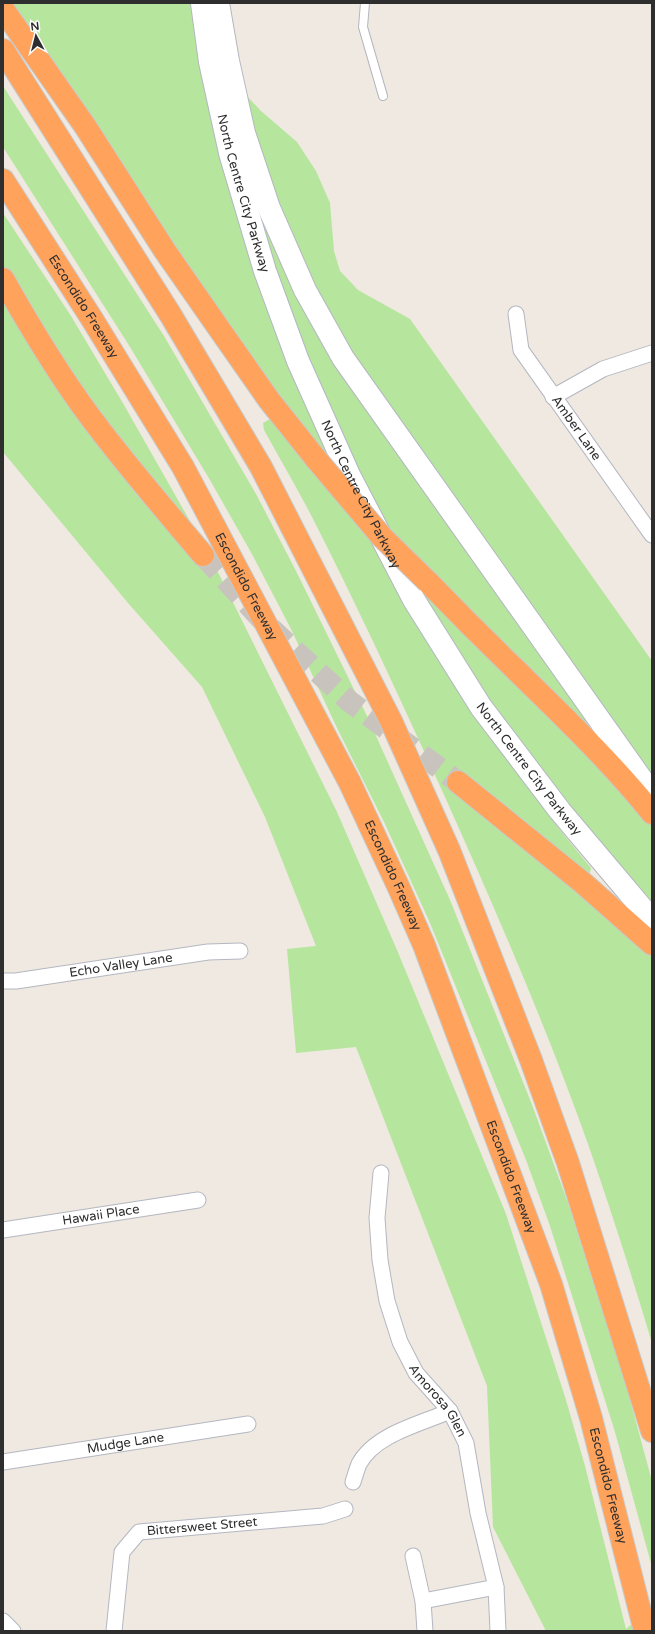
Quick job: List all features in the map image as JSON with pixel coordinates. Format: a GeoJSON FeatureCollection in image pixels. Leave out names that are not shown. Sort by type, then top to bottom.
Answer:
{"type":"FeatureCollection","features":[{"type":"Feature","properties":{"kind":"highway"},"geometry":{"type":"LineString","coordinates":[[3,9],[85,126],[166,251],[220,330],[269,400],[316,460],[382,536],[552,704],[607,762],[652,813]]}},
{"type":"Feature","properties":{"kind":"highway"},"geometry":{"type":"LineString","coordinates":[[3,50],[170,314],[261,467],[391,721],[449,850],[534,1068],[573,1178],[652,1431]]}},
{"type":"Feature","properties":{"kind":"highway","name":"Escondido Freeway"},"geometry":{"type":"LineString","coordinates":[[3,180],[92,319],[183,467],[350,783],[405,902],[424,945],[551,1284],[591,1418],[644,1624]]}},
{"type":"Feature","properties":{"kind":"highway"},"geometry":{"type":"LineString","coordinates":[[3,279],[50,358],[91,418],[143,484],[203,555]]}},
{"type":"Feature","properties":{"kind":"highway"},"geometry":{"type":"LineString","coordinates":[[458,782],[583,883],[652,944]]}},
{"type":"Feature","properties":{"kind":"main road","name":"North Centre City Parkway"},"geometry":{"type":"LineString","coordinates":[[202,3],[210,62],[230,153],[265,271],[298,361],[349,476],[414,600],[481,707],[560,811],[652,920]]}},
{"type":"Feature","properties":{"kind":"main road","name":"North Centre City Parkway"},"geometry":{"type":"LineString","coordinates":[[218,3],[228,61],[244,133],[269,208],[305,290],[343,358],[652,794]]}},
{"type":"Feature","properties":{"kind":"street","name":"Amber Lane"},"geometry":{"type":"LineString","coordinates":[[516,314],[521,350],[652,535]]}},
{"type":"Feature","properties":{"kind":"street"},"geometry":{"type":"LineString","coordinates":[[553,397],[603,369],[652,353]]}},
{"type":"Feature","properties":{"kind":"street","name":"Echo Valley Lane"},"geometry":{"type":"LineString","coordinates":[[3,981],[16,981],[208,952],[240,951]]}},
{"type":"Feature","properties":{"kind":"street","name":"Amorosa Glen"},"geometry":{"type":"LineString","coordinates":[[381,1173],[377,1218],[380,1260],[387,1301],[400,1342],[416,1373],[450,1411],[466,1442],[478,1513],[496,1587],[498,1631]]}},
{"type":"Feature","properties":{"kind":"street","name":"Hawaii Place"},"geometry":{"type":"LineString","coordinates":[[3,1230],[198,1200]]}},
{"type":"Feature","properties":{"kind":"street"},"geometry":{"type":"LineString","coordinates":[[353,1482],[359,1464],[370,1449],[388,1436],[450,1411]]}},
{"type":"Feature","properties":{"kind":"street","name":"Mudge Lane"},"geometry":{"type":"LineString","coordinates":[[3,1462],[248,1424]]}},
{"type":"Feature","properties":{"kind":"street","name":"Bittersweet Street"},"geometry":{"type":"LineString","coordinates":[[114,1631],[122,1552],[139,1532],[323,1516],[345,1509]]}},
{"type":"Feature","properties":{"kind":"street"},"geometry":{"type":"LineString","coordinates":[[413,1556],[423,1601],[425,1631]]}},
{"type":"Feature","properties":{"kind":"street"},"geometry":{"type":"LineString","coordinates":[[423,1601],[496,1587]]}},
{"type":"Feature","properties":{"kind":"street"},"geometry":{"type":"LineString","coordinates":[[3,1621],[13,1631]]}},
{"type":"Feature","properties":{"kind":"lane"},"geometry":{"type":"LineString","coordinates":[[365,3],[363,27],[383,96]]}},
{"type":"Feature","properties":{"kind":"green space"},"geometry":{"type":"Polygon","coordinates":[[[9,3],[192,3],[193,19],[207,99],[252,253],[489,735],[560,830],[591,868],[590,873],[584,872],[551,848],[457,771],[451,789],[613,920],[652,955],[652,1343],[588,1144],[538,1012],[502,926],[445,797],[363,621],[312,517],[264,430],[263,423],[291,412],[243,345],[9,3]]]}},
{"type":"Feature","properties":{"kind":"green space"},"geometry":{"type":"Polygon","coordinates":[[[3,86],[164,336],[256,494],[296,571],[367,716],[450,900],[531,1102],[568,1203],[627,1389],[652,1481],[652,1567],[615,1432],[550,1226],[526,1160],[430,923],[385,824],[337,728],[291,629],[253,556],[210,480],[130,347],[3,147],[3,86]]]}},
{"type":"Feature","properties":{"kind":"green space"},"geometry":{"type":"Polygon","coordinates":[[[245,94],[261,111],[297,142],[316,171],[330,203],[334,251],[340,271],[358,290],[410,319],[652,661],[652,777],[358,367],[315,286],[275,198],[259,149],[245,94]]]}},
{"type":"Feature","properties":{"kind":"green space"},"geometry":{"type":"Polygon","coordinates":[[[249,169],[275,244],[589,719],[587,722],[582,722],[571,732],[652,823],[652,912],[541,778],[435,622],[353,471],[266,248],[249,169]]]}},
{"type":"Feature","properties":{"kind":"green space"},"geometry":{"type":"Polygon","coordinates":[[[3,213],[71,316],[124,405],[199,537],[95,413],[3,269],[3,213]]]}},
{"type":"Feature","properties":{"kind":"green space"},"geometry":{"type":"Polygon","coordinates":[[[3,301],[11,316],[88,432],[136,494],[197,564],[202,563],[206,548],[337,812],[397,950],[506,1214],[566,1400],[585,1466],[626,1629],[652,1607],[652,1631],[546,1631],[493,1527],[487,1386],[356,1047],[296,1053],[287,949],[316,946],[265,817],[202,687],[128,603],[3,452],[3,301]]]}},
{"type":"Feature","properties":{"kind":"tunnel"},"geometry":{"type":"LineString","coordinates":[[203,555],[265,623],[349,701],[458,782]]}}]}
